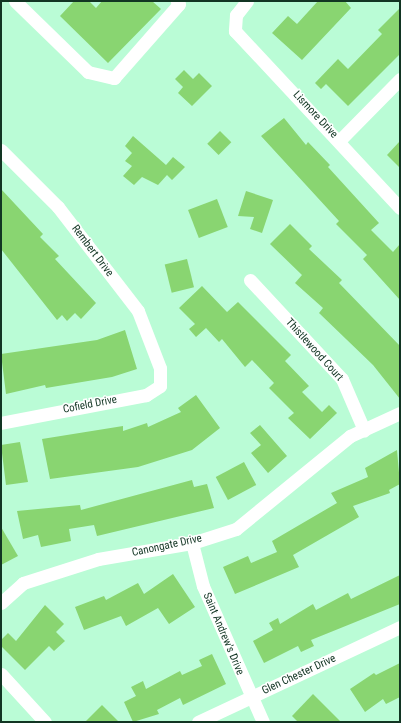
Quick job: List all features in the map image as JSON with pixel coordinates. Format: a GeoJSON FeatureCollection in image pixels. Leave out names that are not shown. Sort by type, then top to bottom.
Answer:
{"type":"FeatureCollection","features":[{"type":"Feature","properties":{"kind":"street"},"geometry":{"type":"LineString","coordinates":[[15,1],[88,72],[114,78],[179,4],[177,1]]}},
{"type":"Feature","properties":{"kind":"street","name":"Lismore Drive"},"geometry":{"type":"LineString","coordinates":[[247,1],[234,22],[241,38],[339,141],[400,208]]}},
{"type":"Feature","properties":{"kind":"street"},"geometry":{"type":"LineString","coordinates":[[339,141],[400,79]]}},
{"type":"Feature","properties":{"kind":"street","name":"Rembert Drive"},"geometry":{"type":"LineString","coordinates":[[1,150],[58,207],[138,311],[160,368]]}},
{"type":"Feature","properties":{"kind":"street","name":"Thistlewood Court"},"geometry":{"type":"LineString","coordinates":[[250,280],[342,379],[364,430]]}},
{"type":"Feature","properties":{"kind":"street","name":"Cofield Drive"},"geometry":{"type":"LineString","coordinates":[[1,423],[146,395],[160,386],[160,368]]}},
{"type":"Feature","properties":{"kind":"street","name":"Canongate Drive"},"geometry":{"type":"LineString","coordinates":[[1,602],[23,583],[98,559],[192,543],[244,524],[315,463],[364,430],[400,413]]}},
{"type":"Feature","properties":{"kind":"street","name":"Saint Andrew's Drive"},"geometry":{"type":"LineString","coordinates":[[192,543],[203,586],[251,698],[263,722]]}},
{"type":"Feature","properties":{"kind":"street","name":"Glen Chester Drive"},"geometry":{"type":"LineString","coordinates":[[198,722],[400,628]]}},
{"type":"Feature","properties":{"kind":"street"},"geometry":{"type":"LineString","coordinates":[[1,674],[44,722]]}},
{"type":"Feature","properties":{"kind":"building"},"geometry":{"type":"Polygon","coordinates":[[[74,1],[89,1],[96,8],[102,1],[152,1],[161,9],[108,63],[60,16],[74,1]]]}},
{"type":"Feature","properties":{"kind":"building"},"geometry":{"type":"Polygon","coordinates":[[[318,1],[345,1],[351,8],[302,60],[272,33],[288,16],[297,24],[318,1]]]}},
{"type":"Feature","properties":{"kind":"building"},"geometry":{"type":"Polygon","coordinates":[[[400,8],[400,54],[348,106],[326,84],[321,89],[315,83],[338,59],[348,69],[382,34],[378,30],[400,8]]]}},
{"type":"Feature","properties":{"kind":"building"},"geometry":{"type":"Polygon","coordinates":[[[184,70],[193,79],[199,73],[212,86],[192,106],[178,93],[183,87],[175,79],[184,70]]]}},
{"type":"Feature","properties":{"kind":"building"},"geometry":{"type":"Polygon","coordinates":[[[284,118],[306,145],[308,142],[330,165],[328,167],[379,223],[371,230],[393,252],[400,244],[400,300],[363,259],[367,255],[336,224],[339,221],[261,136],[284,118]]]}},
{"type":"Feature","properties":{"kind":"building"},"geometry":{"type":"Polygon","coordinates":[[[220,131],[231,142],[219,155],[207,144],[220,131]]]}},
{"type":"Feature","properties":{"kind":"building"},"geometry":{"type":"Polygon","coordinates":[[[133,136],[166,165],[173,157],[185,167],[172,180],[167,175],[158,185],[142,177],[134,185],[123,176],[132,166],[125,161],[132,153],[125,146],[133,136]]]}},
{"type":"Feature","properties":{"kind":"building"},"geometry":{"type":"Polygon","coordinates":[[[400,141],[400,168],[387,155],[400,141]]]}},
{"type":"Feature","properties":{"kind":"building"},"geometry":{"type":"Polygon","coordinates":[[[1,189],[43,234],[40,237],[59,256],[55,259],[96,303],[81,319],[75,313],[67,321],[62,315],[57,320],[1,249],[1,189]]]}},
{"type":"Feature","properties":{"kind":"building"},"geometry":{"type":"Polygon","coordinates":[[[246,191],[273,200],[262,233],[250,229],[254,217],[238,216],[246,191]]]}},
{"type":"Feature","properties":{"kind":"building"},"geometry":{"type":"Polygon","coordinates":[[[217,199],[228,227],[199,238],[188,210],[217,199]]]}},
{"type":"Feature","properties":{"kind":"building"},"geometry":{"type":"Polygon","coordinates":[[[290,224],[312,246],[309,249],[342,280],[339,283],[400,346],[400,399],[373,365],[319,313],[323,308],[295,283],[302,275],[270,244],[290,224]]]}},
{"type":"Feature","properties":{"kind":"building"},"geometry":{"type":"Polygon","coordinates":[[[187,259],[194,287],[172,293],[165,265],[187,259]]]}},
{"type":"Feature","properties":{"kind":"building"},"geometry":{"type":"Polygon","coordinates":[[[202,286],[227,312],[238,302],[291,355],[285,361],[309,386],[302,392],[322,412],[329,405],[337,413],[310,439],[288,418],[294,413],[269,388],[274,383],[252,360],[245,367],[222,339],[219,342],[206,328],[196,337],[189,329],[195,324],[179,308],[202,286]]]}},
{"type":"Feature","properties":{"kind":"building"},"geometry":{"type":"Polygon","coordinates":[[[125,330],[137,369],[112,377],[46,388],[45,385],[6,394],[1,354],[97,340],[125,330]]]}},
{"type":"Feature","properties":{"kind":"building"},"geometry":{"type":"Polygon","coordinates":[[[196,395],[220,428],[192,450],[138,467],[50,479],[42,439],[123,426],[123,431],[147,423],[148,427],[181,412],[178,408],[196,395]]]}},
{"type":"Feature","properties":{"kind":"building"},"geometry":{"type":"Polygon","coordinates":[[[260,425],[287,456],[268,473],[251,453],[261,445],[250,433],[260,425]]]}},
{"type":"Feature","properties":{"kind":"building"},"geometry":{"type":"Polygon","coordinates":[[[20,442],[28,482],[6,485],[1,445],[20,442]]]}},
{"type":"Feature","properties":{"kind":"building"},"geometry":{"type":"Polygon","coordinates":[[[397,450],[400,484],[389,490],[390,493],[353,506],[359,517],[293,555],[299,567],[235,594],[223,567],[248,556],[251,563],[277,552],[272,541],[337,503],[331,493],[368,477],[365,468],[397,450]]]}},
{"type":"Feature","properties":{"kind":"building"},"geometry":{"type":"Polygon","coordinates":[[[244,462],[256,485],[228,500],[216,477],[244,462]]]}},
{"type":"Feature","properties":{"kind":"building"},"geometry":{"type":"Polygon","coordinates":[[[192,480],[194,487],[207,484],[214,508],[97,536],[94,525],[69,529],[71,541],[41,547],[38,535],[23,539],[17,511],[80,505],[81,510],[192,480]]]}},
{"type":"Feature","properties":{"kind":"building"},"geometry":{"type":"Polygon","coordinates":[[[1,527],[18,556],[1,565],[1,527]]]}},
{"type":"Feature","properties":{"kind":"building"},"geometry":{"type":"Polygon","coordinates":[[[173,574],[195,607],[169,624],[158,608],[126,626],[121,616],[84,630],[75,607],[104,596],[106,600],[138,583],[144,594],[173,574]]]}},
{"type":"Feature","properties":{"kind":"building"},"geometry":{"type":"Polygon","coordinates":[[[400,575],[400,604],[311,640],[314,646],[301,652],[298,646],[264,663],[253,641],[273,630],[269,623],[278,618],[280,624],[313,604],[316,610],[348,593],[351,599],[400,575]]]}},
{"type":"Feature","properties":{"kind":"building"},"geometry":{"type":"Polygon","coordinates":[[[45,605],[64,624],[56,632],[65,641],[54,651],[49,646],[25,670],[1,646],[1,640],[8,633],[16,641],[45,605]]]}},
{"type":"Feature","properties":{"kind":"building"},"geometry":{"type":"Polygon","coordinates":[[[212,654],[226,684],[183,705],[180,698],[157,710],[159,714],[133,722],[124,702],[136,696],[131,687],[143,681],[146,689],[180,671],[182,675],[202,666],[199,660],[212,654]]]}},
{"type":"Feature","properties":{"kind":"building"},"geometry":{"type":"Polygon","coordinates":[[[400,663],[400,697],[386,704],[383,699],[365,712],[350,689],[374,673],[376,675],[400,663]]]}},
{"type":"Feature","properties":{"kind":"building"},"geometry":{"type":"Polygon","coordinates":[[[313,694],[341,722],[298,722],[292,716],[313,694]]]}},
{"type":"Feature","properties":{"kind":"building"},"geometry":{"type":"Polygon","coordinates":[[[102,705],[119,722],[85,722],[102,705]]]}}]}
